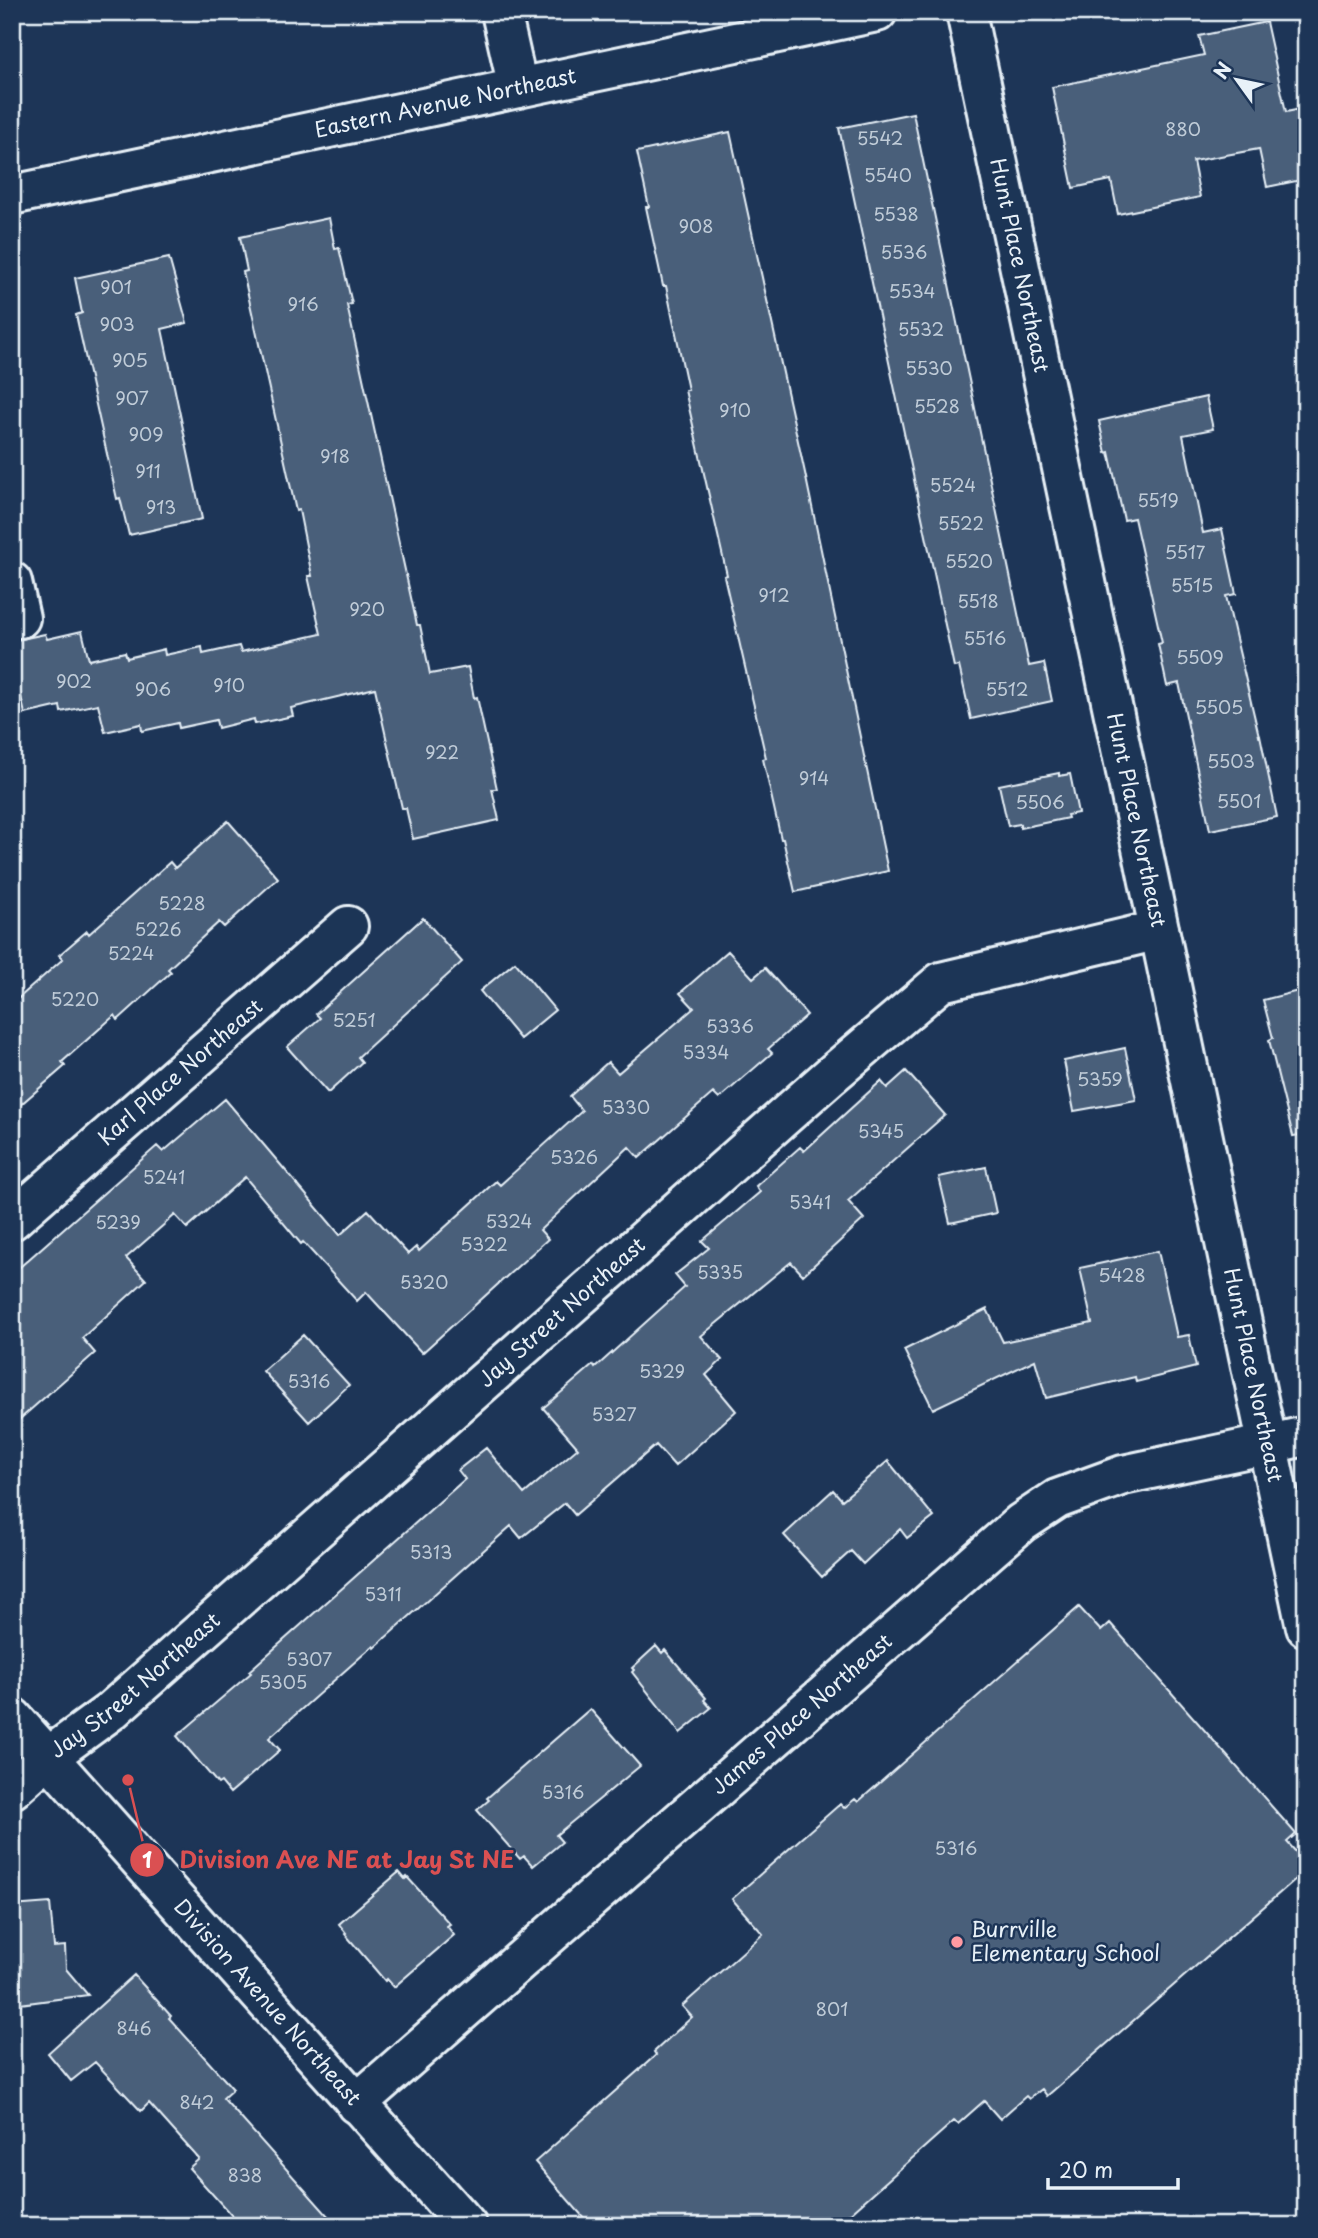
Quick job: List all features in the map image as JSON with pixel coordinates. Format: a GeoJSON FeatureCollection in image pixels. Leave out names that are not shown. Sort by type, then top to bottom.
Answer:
{"type":"FeatureCollection","features":[{"type":"Feature","properties":{"kind":"street"},"geometry":{"type":"LineString","coordinates":[[502,12],[518,88]]}},
{"type":"Feature","properties":{"kind":"street","name":"Eastern Avenue Northeast"},"geometry":{"type":"LineString","coordinates":[[12,195],[877,12]]}},
{"type":"Feature","properties":{"kind":"street","name":"Hunt Place Northeast"},"geometry":{"type":"LineString","coordinates":[[967,12],[1306,1627]]}},
{"type":"Feature","properties":{"kind":"street","name":"Karl Place Northeast"},"geometry":{"type":"LineString","coordinates":[[12,1220],[348,926]]}},
{"type":"Feature","properties":{"kind":"street","name":"Jay Street Northeast"},"geometry":{"type":"LineString","coordinates":[[12,1789],[111,1711],[830,1076],[941,982],[1159,930]]}},
{"type":"Feature","properties":{"kind":"street","name":"James Place Northeast"},"geometry":{"type":"LineString","coordinates":[[356,2104],[1021,1523],[1057,1499],[1123,1475],[1306,1436]]}},
{"type":"Feature","properties":{"kind":"street","name":"Division Avenue Northeast"},"geometry":{"type":"LineString","coordinates":[[12,1717],[467,2226]]}},
{"type":"Feature","properties":{"kind":"building"},"geometry":{"type":"Polygon","coordinates":[[[1266,22],[1286,112],[1306,108],[1306,179],[1267,187],[1259,149],[1193,161],[1200,197],[1118,214],[1111,180],[1073,188],[1052,87],[1204,55],[1199,36],[1266,22]]]}},
{"type":"Feature","properties":{"kind":"building"},"geometry":{"type":"Polygon","coordinates":[[[913,113],[1029,666],[1044,663],[1052,701],[971,719],[959,666],[954,667],[839,128],[913,113]]]}},
{"type":"Feature","properties":{"kind":"building"},"geometry":{"type":"Polygon","coordinates":[[[730,132],[888,871],[795,892],[763,759],[766,758],[724,576],[727,575],[685,390],[688,390],[666,286],[663,286],[646,207],[649,207],[637,152],[730,132]]]}},
{"type":"Feature","properties":{"kind":"building"},"geometry":{"type":"Polygon","coordinates":[[[329,218],[335,249],[339,248],[352,304],[347,305],[430,674],[468,667],[497,789],[492,789],[499,820],[413,839],[406,808],[402,808],[375,688],[291,708],[293,716],[255,724],[254,719],[218,728],[216,720],[179,728],[178,723],[142,731],[141,724],[105,732],[98,704],[61,712],[60,706],[25,714],[12,657],[12,641],[45,634],[47,639],[82,631],[89,660],[125,652],[127,658],[164,649],[165,655],[202,647],[203,654],[239,646],[241,652],[321,634],[308,576],[312,576],[299,510],[296,511],[243,272],[247,271],[240,237],[329,218]]]}},
{"type":"Feature","properties":{"kind":"building"},"geometry":{"type":"Polygon","coordinates":[[[169,258],[187,323],[162,329],[202,519],[129,535],[120,498],[117,499],[76,315],[82,313],[75,278],[169,258]]]}},
{"type":"Feature","properties":{"kind":"building"},"geometry":{"type":"Polygon","coordinates":[[[1206,397],[1213,429],[1183,435],[1203,533],[1222,529],[1236,594],[1226,596],[1277,817],[1210,830],[1179,683],[1167,686],[1158,644],[1162,643],[1134,518],[1124,520],[1109,452],[1106,453],[1099,421],[1206,397]]]}},
{"type":"Feature","properties":{"kind":"building"},"geometry":{"type":"Polygon","coordinates":[[[1059,773],[1059,776],[1070,774],[1078,813],[1067,815],[1068,818],[1020,828],[1020,824],[1008,826],[999,785],[1059,773]]]}},
{"type":"Feature","properties":{"kind":"building"},"geometry":{"type":"Polygon","coordinates":[[[228,821],[278,878],[224,927],[219,922],[168,969],[171,972],[118,1020],[115,1015],[62,1062],[65,1066],[12,1112],[12,1004],[63,959],[59,955],[87,931],[89,934],[170,862],[175,868],[228,821]]]}},
{"type":"Feature","properties":{"kind":"building"},"geometry":{"type":"Polygon","coordinates":[[[423,918],[462,962],[358,1057],[362,1062],[328,1093],[287,1047],[320,1018],[316,1014],[423,918]]]}},
{"type":"Feature","properties":{"kind":"building"},"geometry":{"type":"Polygon","coordinates":[[[728,951],[753,978],[765,968],[807,1015],[768,1049],[772,1053],[719,1099],[713,1093],[639,1158],[629,1147],[540,1230],[548,1239],[422,1353],[366,1292],[357,1301],[303,1242],[301,1244],[245,1177],[187,1228],[175,1215],[126,1258],[146,1280],[82,1338],[95,1353],[12,1426],[12,1274],[157,1146],[163,1152],[225,1099],[340,1235],[368,1210],[408,1254],[416,1247],[419,1251],[496,1181],[500,1185],[582,1111],[570,1096],[608,1062],[618,1073],[694,1008],[680,993],[728,951]]]}},
{"type":"Feature","properties":{"kind":"building"},"geometry":{"type":"Polygon","coordinates":[[[515,962],[555,1010],[520,1039],[480,991],[515,962]]]}},
{"type":"Feature","properties":{"kind":"building"},"geometry":{"type":"Polygon","coordinates":[[[1306,989],[1306,1134],[1293,1136],[1269,1040],[1273,1038],[1263,1000],[1306,989]]]}},
{"type":"Feature","properties":{"kind":"building"},"geometry":{"type":"Polygon","coordinates":[[[1125,1048],[1136,1100],[1074,1111],[1064,1061],[1125,1048]]]}},
{"type":"Feature","properties":{"kind":"building"},"geometry":{"type":"Polygon","coordinates":[[[906,1071],[945,1115],[848,1201],[864,1219],[803,1275],[791,1262],[701,1336],[722,1360],[706,1375],[736,1411],[675,1466],[656,1445],[575,1515],[565,1503],[521,1538],[511,1526],[269,1738],[280,1750],[230,1793],[221,1782],[218,1784],[177,1736],[251,1673],[249,1671],[465,1479],[458,1470],[486,1448],[524,1494],[578,1448],[543,1408],[593,1365],[595,1368],[685,1287],[675,1275],[709,1248],[702,1241],[760,1192],[756,1186],[800,1147],[804,1151],[881,1081],[887,1088],[906,1071]]]}},
{"type":"Feature","properties":{"kind":"building"},"geometry":{"type":"Polygon","coordinates":[[[986,1167],[996,1213],[950,1223],[939,1177],[986,1167]]]}},
{"type":"Feature","properties":{"kind":"building"},"geometry":{"type":"Polygon","coordinates":[[[1158,1251],[1177,1337],[1189,1335],[1196,1367],[1136,1382],[1135,1377],[1046,1398],[1035,1360],[933,1409],[904,1350],[987,1309],[1003,1342],[1092,1323],[1080,1268],[1158,1251]]]}},
{"type":"Feature","properties":{"kind":"building"},"geometry":{"type":"Polygon","coordinates":[[[303,1335],[349,1385],[309,1422],[263,1371],[303,1335]]]}},
{"type":"Feature","properties":{"kind":"building"},"geometry":{"type":"Polygon","coordinates":[[[888,1461],[934,1517],[907,1538],[900,1529],[863,1564],[851,1551],[822,1577],[784,1535],[833,1490],[842,1500],[888,1461]]]}},
{"type":"Feature","properties":{"kind":"building"},"geometry":{"type":"Polygon","coordinates":[[[1079,1607],[1101,1631],[1110,1623],[1296,1834],[1287,1842],[1306,1863],[1306,1870],[1047,2096],[1042,2089],[1029,2099],[1026,2096],[1000,2119],[984,2101],[958,2124],[954,2121],[836,2226],[591,2226],[535,2162],[656,2055],[654,2052],[692,2017],[682,2006],[763,1934],[732,1899],[840,1804],[844,1808],[855,1799],[858,1802],[1079,1607]]]}},
{"type":"Feature","properties":{"kind":"building"},"geometry":{"type":"Polygon","coordinates":[[[656,1646],[662,1653],[665,1650],[706,1698],[704,1700],[711,1708],[680,1733],[632,1672],[632,1668],[656,1646]]]}},
{"type":"Feature","properties":{"kind":"building"},"geometry":{"type":"Polygon","coordinates":[[[590,1709],[640,1766],[556,1835],[562,1842],[533,1866],[524,1856],[520,1859],[477,1810],[489,1800],[487,1798],[590,1709]]]}},
{"type":"Feature","properties":{"kind":"building"},"geometry":{"type":"Polygon","coordinates":[[[399,1872],[405,1879],[407,1877],[450,1924],[447,1926],[454,1935],[394,1987],[387,1979],[385,1981],[339,1924],[399,1872]]]}},
{"type":"Feature","properties":{"kind":"building"},"geometry":{"type":"Polygon","coordinates":[[[50,1903],[54,1947],[65,1946],[66,1969],[88,1995],[12,2005],[12,1906],[50,1903]]]}},
{"type":"Feature","properties":{"kind":"building"},"geometry":{"type":"Polygon","coordinates":[[[134,1975],[233,2089],[223,2098],[337,2226],[241,2226],[189,2168],[199,2159],[149,2103],[141,2111],[95,2062],[71,2081],[48,2053],[134,1975]]]}},
{"type":"Feature","properties":{"kind":"place","name":"Division Ave NE at Jay St NE"},"geometry":{"type":"Point","coordinates":[128,1780]}},
{"type":"Feature","properties":{"kind":"place","name":"Burrville Elementary School"},"geometry":{"type":"Point","coordinates":[957,1942]}}]}
